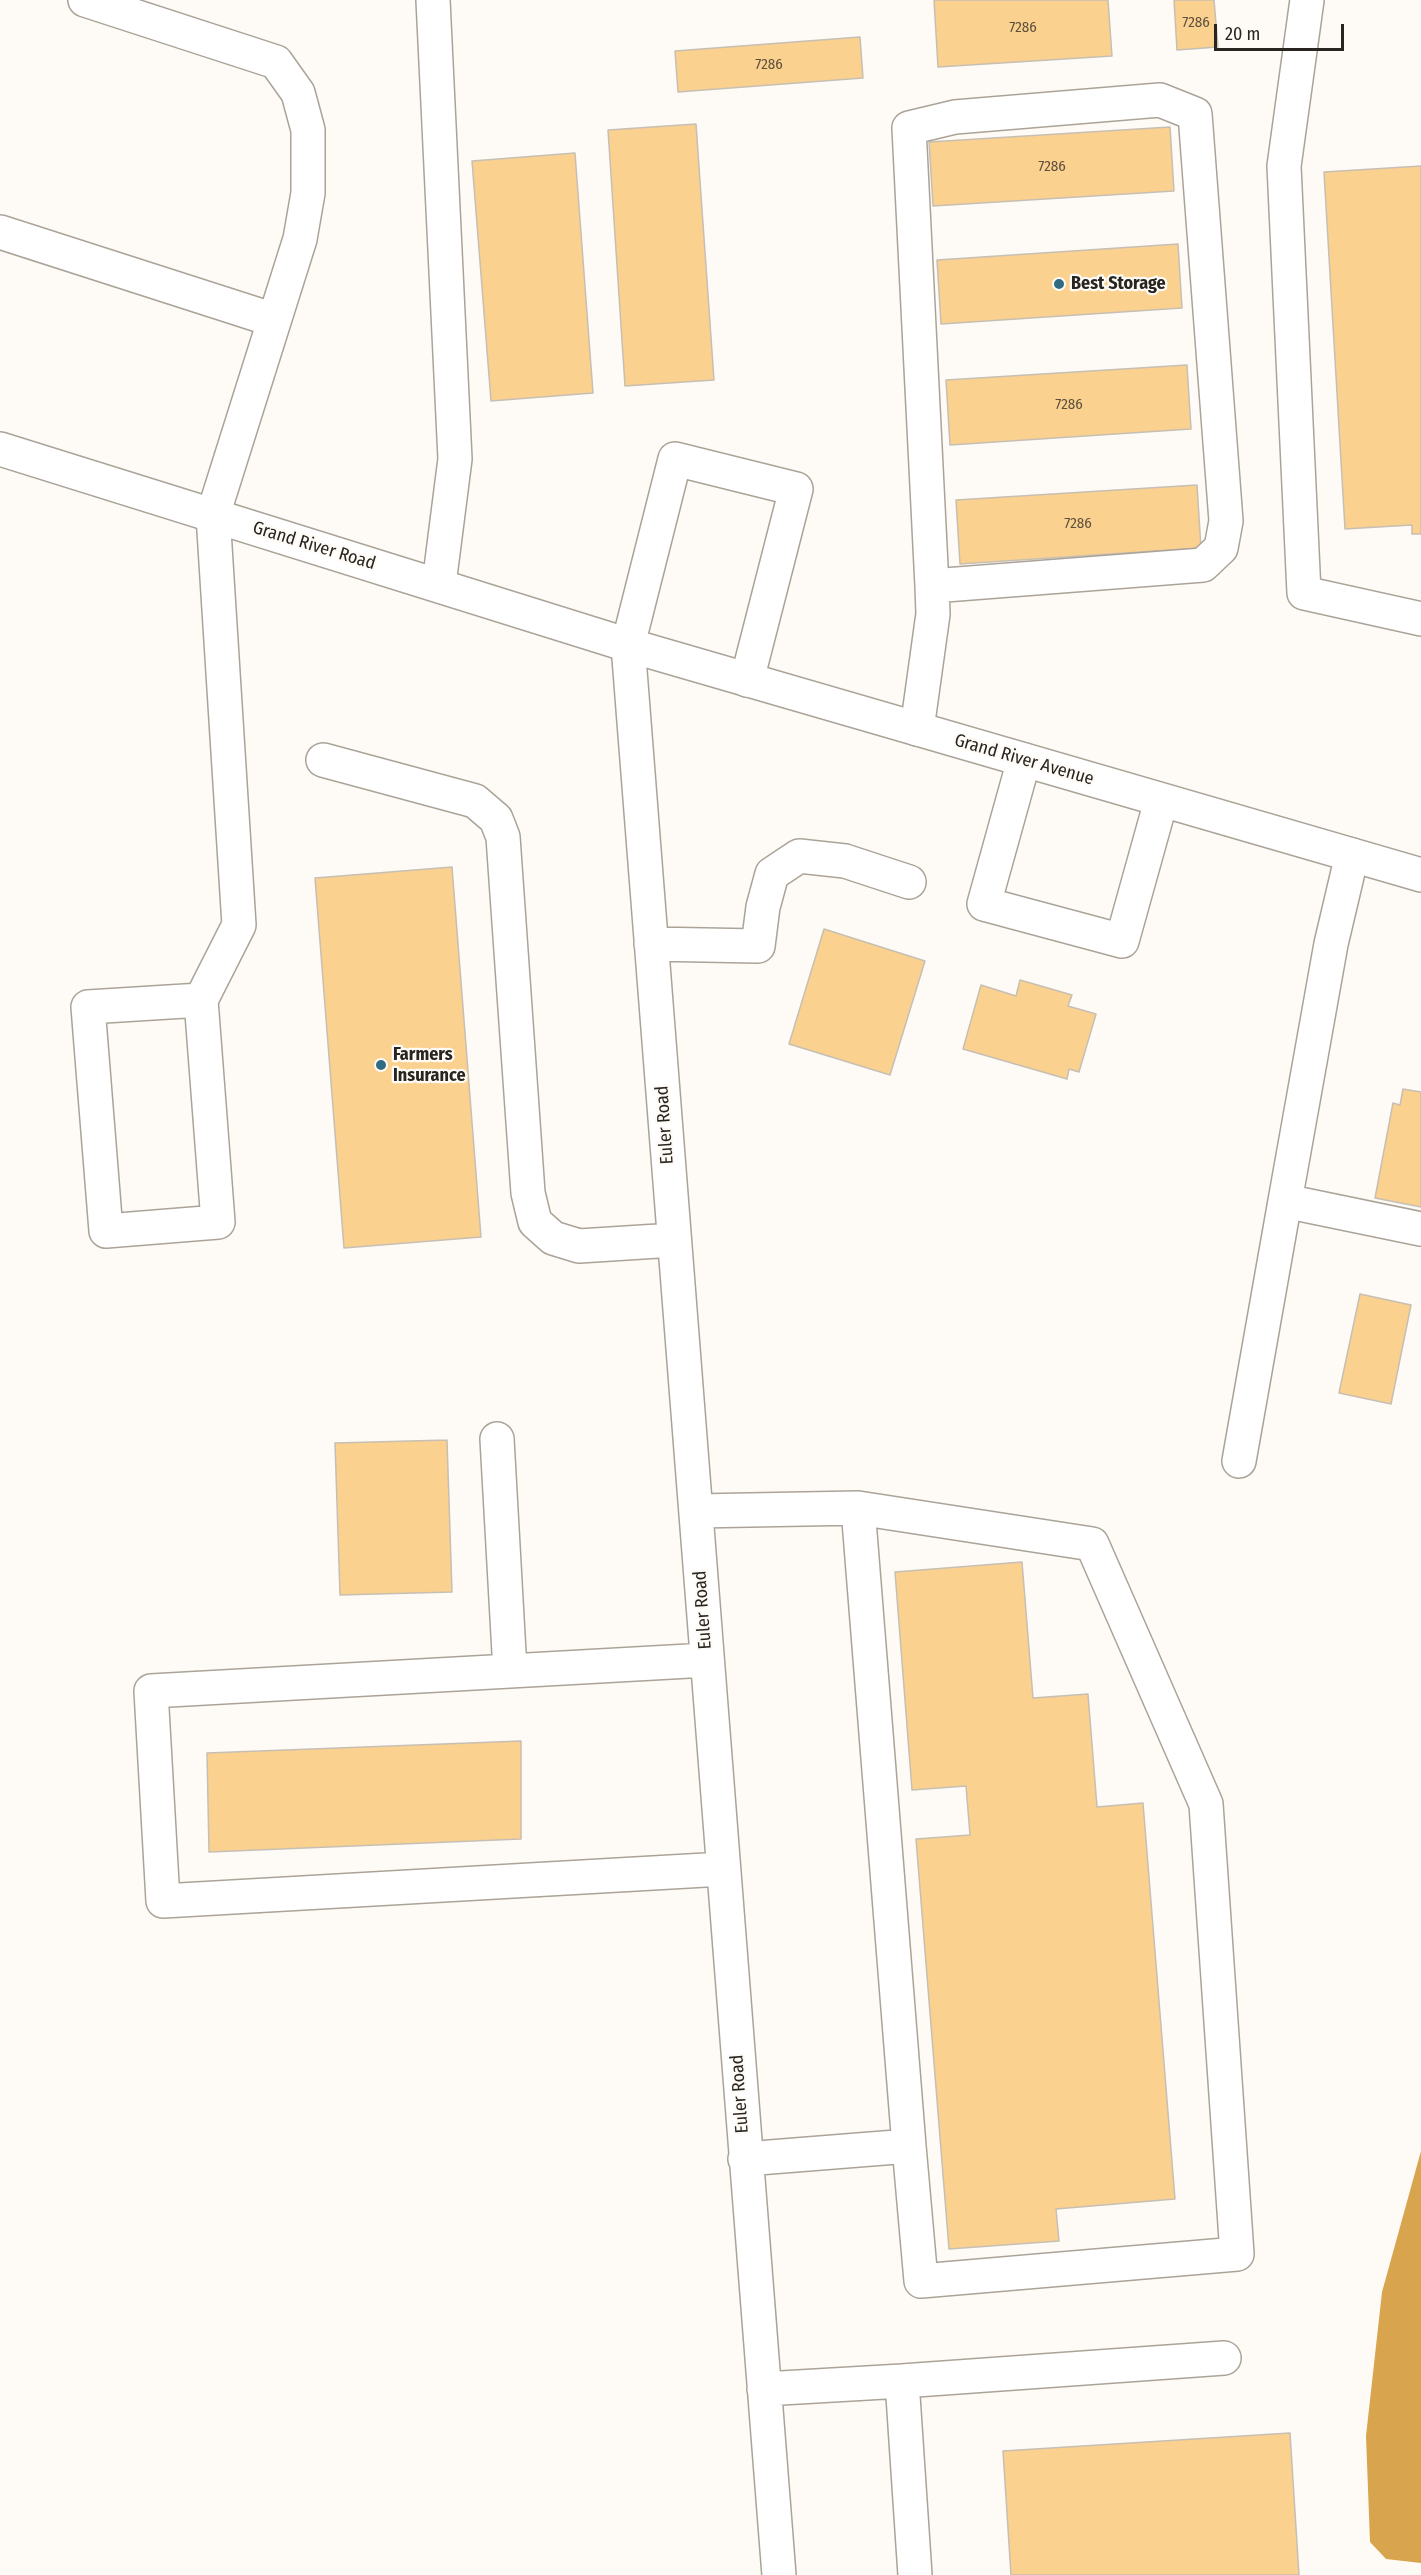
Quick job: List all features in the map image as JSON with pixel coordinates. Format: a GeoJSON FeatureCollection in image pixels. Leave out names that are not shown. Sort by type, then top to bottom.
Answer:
{"type":"FeatureCollection","features":[{"type":"Feature","properties":{"kind":"street"},"geometry":{"type":"LineString","coordinates":[[85,0],[276,62],[298,93],[308,130],[308,193],[300,239],[213,514],[239,925],[201,1000],[218,1222],[106,1231],[88,1007],[201,1000]]}},
{"type":"Feature","properties":{"kind":"street"},"geometry":{"type":"LineString","coordinates":[[433,0],[455,459],[439,584]]}},
{"type":"Feature","properties":{"kind":"street"},"geometry":{"type":"LineString","coordinates":[[1307,0],[1284,166],[1304,593],[1421,619]]}},
{"type":"Feature","properties":{"kind":"street"},"geometry":{"type":"LineString","coordinates":[[917,729],[933,614],[909,128],[955,117],[1160,100],[1195,114],[1226,521],[1221,548],[1203,565],[932,586]]}},
{"type":"Feature","properties":{"kind":"street"},"geometry":{"type":"LineString","coordinates":[[0,232],[274,320]]}},
{"type":"Feature","properties":{"kind":"street","name":"Grand River Road"},"geometry":{"type":"LineString","coordinates":[[0,449],[439,584],[628,645]]}},
{"type":"Feature","properties":{"kind":"street","name":"Euler Road"},"geometry":{"type":"LineString","coordinates":[[747,680],[796,489],[675,459],[628,645],[779,2575]]}},
{"type":"Feature","properties":{"kind":"street","name":"Grand River Avenue"},"geometry":{"type":"LineString","coordinates":[[628,645],[1421,875]]}},
{"type":"Feature","properties":{"kind":"street"},"geometry":{"type":"LineString","coordinates":[[323,760],[475,801],[496,819],[503,837],[528,1193],[535,1222],[553,1239],[579,1246],[674,1240]]}},
{"type":"Feature","properties":{"kind":"street"},"geometry":{"type":"LineString","coordinates":[[1024,760],[984,904],[1122,941],[1161,801]]}},
{"type":"Feature","properties":{"kind":"street"},"geometry":{"type":"LineString","coordinates":[[1239,1461],[1331,944],[1352,855]]}},
{"type":"Feature","properties":{"kind":"street"},"geometry":{"type":"LineString","coordinates":[[651,944],[758,946],[763,907],[772,874],[799,856],[845,861],[909,882]]}},
{"type":"Feature","properties":{"kind":"street"},"geometry":{"type":"LineString","coordinates":[[1285,1201],[1421,1229]]}},
{"type":"Feature","properties":{"kind":"street"},"geometry":{"type":"LineString","coordinates":[[497,1439],[510,1671]]}},
{"type":"Feature","properties":{"kind":"street"},"geometry":{"type":"LineString","coordinates":[[696,1511],[858,1508],[1092,1544],[1206,1804],[1237,2254],[921,2280],[858,1508]]}},
{"type":"Feature","properties":{"kind":"street"},"geometry":{"type":"LineString","coordinates":[[707,1660],[151,1691],[163,1901],[723,1869]]}},
{"type":"Feature","properties":{"kind":"street"},"geometry":{"type":"LineString","coordinates":[[746,2159],[909,2146]]}},
{"type":"Feature","properties":{"kind":"street"},"geometry":{"type":"LineString","coordinates":[[764,2389],[1224,2358]]}},
{"type":"Feature","properties":{"kind":"street"},"geometry":{"type":"LineString","coordinates":[[902,2381],[915,2575]]}},
{"type":"Feature","properties":{"kind":"shaded area"},"geometry":{"type":"Polygon","coordinates":[[[1421,2151],[1421,2563],[1386,2559],[1370,2542],[1366,2436],[1382,2292],[1421,2151]]]}},
{"type":"Feature","properties":{"kind":"building"},"geometry":{"type":"Polygon","coordinates":[[[934,0],[1108,0],[1112,56],[938,67],[934,0]]]}},
{"type":"Feature","properties":{"kind":"building"},"geometry":{"type":"Polygon","coordinates":[[[1174,0],[1214,0],[1218,47],[1177,50],[1174,0]]]}},
{"type":"Feature","properties":{"kind":"building"},"geometry":{"type":"Polygon","coordinates":[[[860,37],[863,78],[678,92],[675,51],[860,37]]]}},
{"type":"Feature","properties":{"kind":"building"},"geometry":{"type":"Polygon","coordinates":[[[696,124],[714,380],[625,386],[608,130],[696,124]]]}},
{"type":"Feature","properties":{"kind":"building"},"geometry":{"type":"Polygon","coordinates":[[[1170,127],[1174,191],[933,206],[929,142],[1170,127]]]}},
{"type":"Feature","properties":{"kind":"building"},"geometry":{"type":"Polygon","coordinates":[[[575,153],[593,393],[491,401],[472,161],[575,153]]]}},
{"type":"Feature","properties":{"kind":"building"},"geometry":{"type":"Polygon","coordinates":[[[1421,166],[1421,534],[1412,534],[1412,525],[1345,529],[1324,172],[1421,166]]]}},
{"type":"Feature","properties":{"kind":"building","name":"Best Storage"},"geometry":{"type":"Polygon","coordinates":[[[1178,244],[1182,308],[941,324],[937,260],[1178,244]]]}},
{"type":"Feature","properties":{"kind":"building"},"geometry":{"type":"Polygon","coordinates":[[[1187,365],[1191,429],[950,445],[946,380],[1187,365]]]}},
{"type":"Feature","properties":{"kind":"building"},"geometry":{"type":"Polygon","coordinates":[[[1197,485],[1201,548],[960,564],[956,500],[1197,485]]]}},
{"type":"Feature","properties":{"kind":"building"},"geometry":{"type":"Polygon","coordinates":[[[452,867],[481,1237],[344,1248],[315,878],[452,867]]]}},
{"type":"Feature","properties":{"kind":"building"},"geometry":{"type":"Polygon","coordinates":[[[824,929],[925,961],[890,1075],[789,1044],[824,929]]]}},
{"type":"Feature","properties":{"kind":"building"},"geometry":{"type":"Polygon","coordinates":[[[1020,980],[1072,995],[1068,1006],[1096,1014],[1079,1072],[1069,1069],[1067,1079],[963,1049],[981,985],[1016,996],[1020,980]]]}},
{"type":"Feature","properties":{"kind":"building"},"geometry":{"type":"Polygon","coordinates":[[[1403,1089],[1421,1092],[1421,1207],[1375,1198],[1393,1103],[1400,1105],[1403,1089]]]}},
{"type":"Feature","properties":{"kind":"building"},"geometry":{"type":"Polygon","coordinates":[[[1360,1294],[1411,1305],[1391,1404],[1339,1393],[1360,1294]]]}},
{"type":"Feature","properties":{"kind":"building"},"geometry":{"type":"Polygon","coordinates":[[[447,1440],[452,1592],[340,1595],[335,1443],[447,1440]]]}},
{"type":"Feature","properties":{"kind":"building"},"geometry":{"type":"Polygon","coordinates":[[[1022,1562],[1033,1698],[1088,1694],[1097,1807],[1143,1803],[1175,2199],[1056,2209],[1059,2241],[949,2249],[916,1839],[970,1835],[966,1786],[912,1790],[895,1572],[1022,1562]]]}},
{"type":"Feature","properties":{"kind":"building"},"geometry":{"type":"Polygon","coordinates":[[[521,1741],[521,1839],[209,1852],[207,1753],[521,1741]]]}},
{"type":"Feature","properties":{"kind":"building"},"geometry":{"type":"Polygon","coordinates":[[[1290,2433],[1299,2575],[1011,2575],[1003,2451],[1290,2433]]]}},
{"type":"Feature","properties":{"kind":"place","name":"Best Storage"},"geometry":{"type":"Point","coordinates":[1059,284]}},
{"type":"Feature","properties":{"kind":"place","name":"Farmers Insurance"},"geometry":{"type":"Point","coordinates":[381,1065]}}]}
